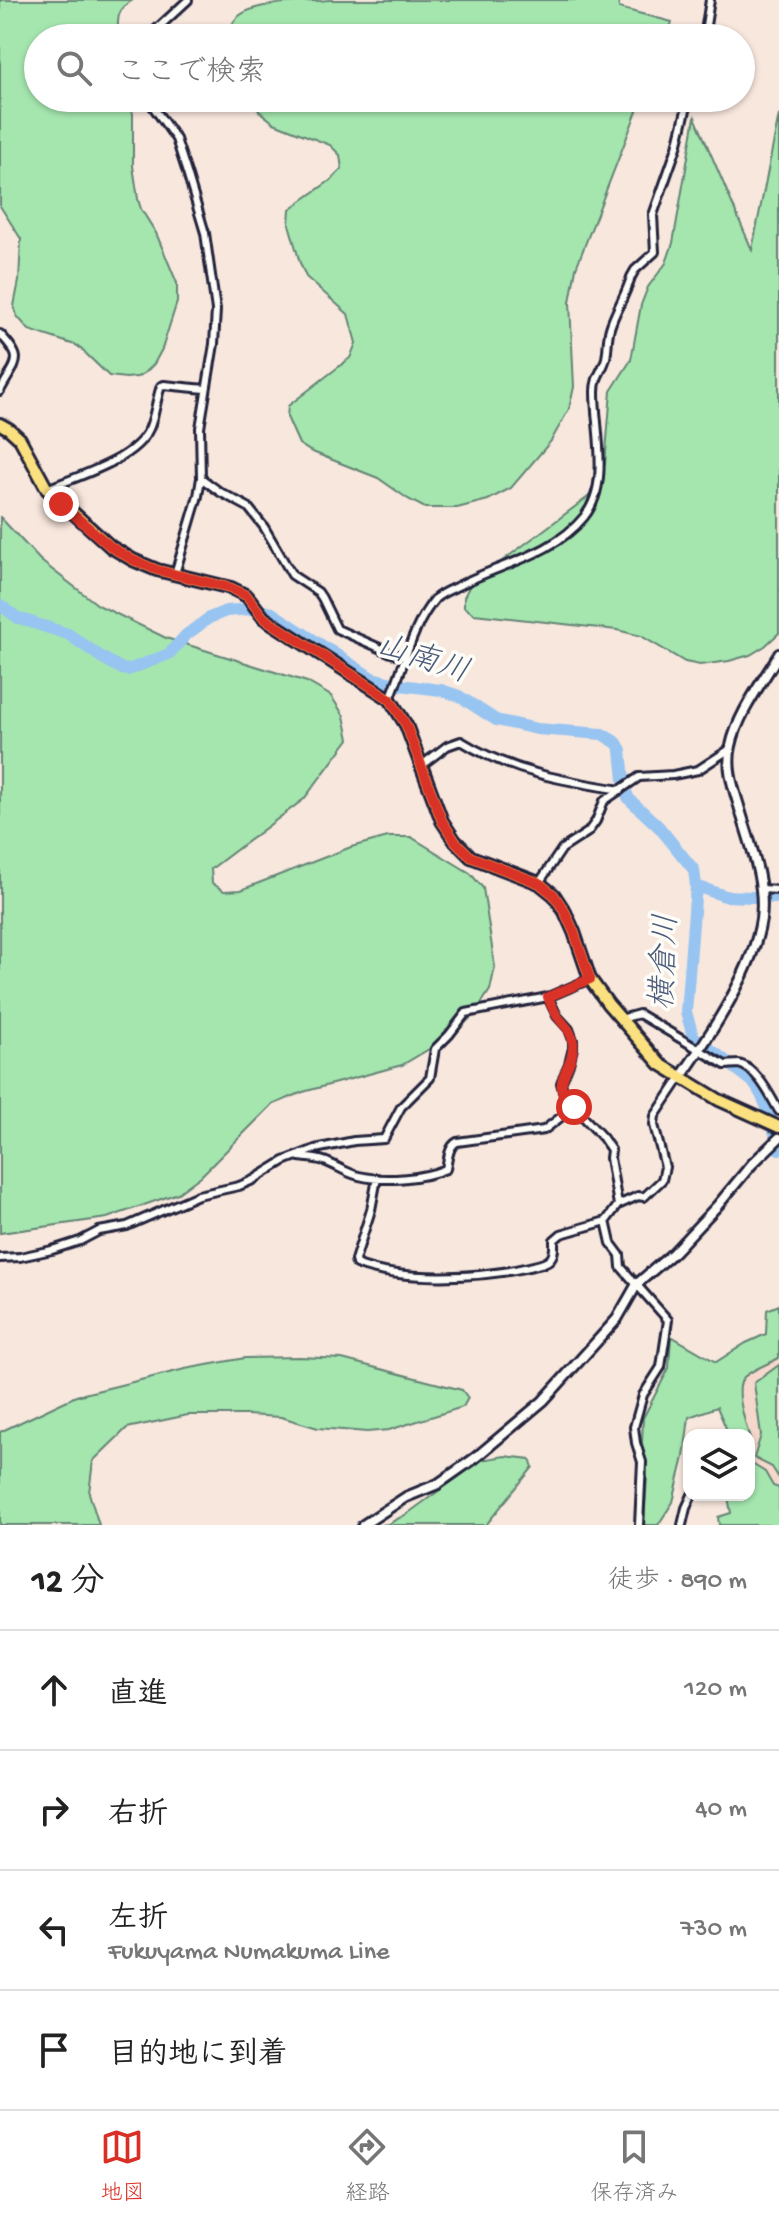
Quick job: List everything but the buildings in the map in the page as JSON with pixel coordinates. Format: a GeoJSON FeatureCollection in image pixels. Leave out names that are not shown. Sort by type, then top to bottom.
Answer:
{"type":"FeatureCollection","features":[{"type":"Feature","properties":{"kind":"main road"},"geometry":{"type":"LineString","coordinates":[[0,424],[20,439],[47,489],[111,547],[145,565],[231,588],[247,596],[256,608],[390,699],[406,725],[442,821],[455,841],[471,857],[539,883],[554,895],[565,912],[590,979],[660,1064],[719,1100],[779,1127]]}},
{"type":"Feature","properties":{"kind":"street"},"geometry":{"type":"LineString","coordinates":[[162,24],[188,0]]}},
{"type":"Feature","properties":{"kind":"street"},"geometry":{"type":"LineString","coordinates":[[706,24],[710,0]]}},
{"type":"Feature","properties":{"kind":"street"},"geometry":{"type":"LineString","coordinates":[[157,112],[176,139],[205,233],[216,310],[214,344],[200,428],[201,478],[175,574]]}},
{"type":"Feature","properties":{"kind":"street"},"geometry":{"type":"LineString","coordinates":[[390,699],[424,614],[439,596],[483,573],[537,553],[566,534],[585,516],[596,492],[599,466],[595,388],[598,372],[606,362],[610,328],[631,277],[655,252],[653,215],[686,112]]}},
{"type":"Feature","properties":{"kind":"street"},"geometry":{"type":"LineString","coordinates":[[0,334],[16,350],[17,360],[0,391]]}},
{"type":"Feature","properties":{"kind":"street"},"geometry":{"type":"LineString","coordinates":[[47,489],[95,470],[130,451],[145,437],[151,426],[161,386],[205,389]]}},
{"type":"Feature","properties":{"kind":"street"},"geometry":{"type":"LineString","coordinates":[[201,478],[248,507],[264,527],[292,575],[318,592],[337,629],[406,657]]}},
{"type":"Feature","properties":{"kind":"street"},"geometry":{"type":"LineString","coordinates":[[377,1178],[356,1264],[401,1274],[469,1277],[549,1261],[554,1255],[554,1240],[561,1234],[606,1221],[618,1205],[638,1196],[644,1197],[662,1180],[665,1167],[654,1125],[655,1116],[739,982],[755,945],[761,920],[761,889],[731,779],[730,749],[744,712],[779,654]]}},
{"type":"Feature","properties":{"kind":"street"},"geometry":{"type":"LineString","coordinates":[[421,766],[447,746],[461,741],[485,756],[534,774],[621,790]]}},
{"type":"Feature","properties":{"kind":"street"},"geometry":{"type":"LineString","coordinates":[[539,883],[562,849],[588,832],[604,801],[639,777],[698,770],[730,749]]}},
{"type":"Feature","properties":{"kind":"street"},"geometry":{"type":"LineString","coordinates":[[761,889],[779,890]]}},
{"type":"Feature","properties":{"kind":"street"},"geometry":{"type":"LineString","coordinates":[[0,1258],[52,1250],[99,1231],[127,1226],[198,1195],[239,1186],[295,1156],[315,1149],[384,1139],[401,1107],[430,1078],[435,1049],[466,1013],[548,997],[590,979]]}},
{"type":"Feature","properties":{"kind":"street"},"geometry":{"type":"LineString","coordinates":[[548,997],[573,1040],[569,1064],[561,1083],[565,1097],[611,1150],[618,1205]]}},
{"type":"Feature","properties":{"kind":"street"},"geometry":{"type":"LineString","coordinates":[[621,1019],[639,1014],[725,1065],[738,1064],[756,1077],[779,1111]]}},
{"type":"Feature","properties":{"kind":"street"},"geometry":{"type":"LineString","coordinates":[[295,1156],[320,1159],[358,1176],[377,1178],[443,1171],[453,1144],[457,1142],[544,1130],[574,1107]]}},
{"type":"Feature","properties":{"kind":"street"},"geometry":{"type":"LineString","coordinates":[[363,1525],[406,1497],[438,1484],[475,1458],[543,1401],[617,1319],[637,1284],[673,1253],[776,1141]]}},
{"type":"Feature","properties":{"kind":"street"},"geometry":{"type":"LineString","coordinates":[[606,1221],[611,1243],[620,1255],[621,1267],[668,1320],[661,1367],[643,1395],[634,1427],[642,1462],[639,1525]]}},
{"type":"Feature","properties":{"kind":"street"},"geometry":{"type":"LineString","coordinates":[[682,1525],[689,1501]]}},
{"type":"Feature","properties":{"kind":"shaded area"},"geometry":{"type":"Polygon","coordinates":[[[779,1358],[779,1488],[773,1487],[765,1472],[755,1466],[755,1429],[748,1429],[739,1385],[748,1374],[779,1358]]]}},
{"type":"Feature","properties":{"kind":"green space"},"geometry":{"type":"Polygon","coordinates":[[[0,0],[133,0],[120,12],[118,24],[24,24],[24,112],[132,112],[133,166],[138,199],[177,283],[177,302],[162,349],[146,372],[137,377],[109,376],[78,346],[29,330],[17,316],[14,306],[21,239],[0,206],[0,0]]]}},
{"type":"Feature","properties":{"kind":"green space"},"geometry":{"type":"Polygon","coordinates":[[[329,0],[618,0],[619,8],[672,22],[233,24],[248,11],[274,4],[329,0]]]}},
{"type":"Feature","properties":{"kind":"green space"},"geometry":{"type":"Polygon","coordinates":[[[260,112],[637,112],[576,268],[570,302],[574,387],[569,409],[551,441],[511,488],[488,500],[457,508],[425,508],[378,478],[299,444],[287,417],[288,406],[350,358],[356,343],[348,314],[306,277],[289,224],[290,209],[342,169],[340,155],[330,145],[274,123],[260,112]]]}},
{"type":"Feature","properties":{"kind":"green space"},"geometry":{"type":"Polygon","coordinates":[[[779,115],[779,633],[750,655],[700,665],[685,662],[641,636],[617,630],[474,614],[464,607],[464,597],[470,585],[588,497],[598,484],[605,464],[611,391],[631,360],[641,305],[648,287],[666,263],[673,243],[695,117],[752,250],[779,115]]]}},
{"type":"Feature","properties":{"kind":"green space"},"geometry":{"type":"Polygon","coordinates":[[[0,517],[41,561],[98,605],[166,638],[307,682],[331,696],[344,716],[349,739],[304,799],[211,869],[212,883],[224,891],[241,890],[351,847],[388,837],[411,837],[470,873],[483,888],[495,967],[490,990],[475,1013],[456,1033],[402,1065],[303,1092],[272,1105],[201,1176],[178,1193],[107,1218],[0,1233],[0,517]]]}},
{"type":"Feature","properties":{"kind":"green space"},"geometry":{"type":"Polygon","coordinates":[[[779,1305],[779,1358],[744,1377],[740,1391],[747,1429],[726,1429],[717,1407],[689,1417],[688,1429],[683,1429],[683,1461],[673,1502],[658,1525],[644,1525],[647,1476],[642,1443],[643,1418],[669,1368],[671,1336],[716,1362],[766,1334],[767,1310],[779,1305]]]}},
{"type":"Feature","properties":{"kind":"green space"},"geometry":{"type":"Polygon","coordinates":[[[245,1358],[342,1359],[462,1390],[468,1398],[463,1407],[389,1430],[367,1432],[318,1428],[281,1417],[246,1415],[188,1415],[127,1428],[93,1461],[89,1493],[99,1525],[0,1525],[0,1432],[76,1396],[185,1369],[245,1358]]]}},
{"type":"Feature","properties":{"kind":"green space"},"geometry":{"type":"Polygon","coordinates":[[[779,1365],[779,1478],[772,1467],[755,1458],[761,1435],[754,1383],[779,1365]]]}},
{"type":"Feature","properties":{"kind":"green space"},"geometry":{"type":"Polygon","coordinates":[[[505,1456],[530,1459],[533,1467],[486,1525],[381,1525],[407,1514],[481,1460],[505,1456]]]}},
{"type":"Feature","properties":{"kind":"green space"},"geometry":{"type":"Polygon","coordinates":[[[755,1466],[765,1472],[773,1486],[779,1488],[779,1525],[719,1525],[718,1517],[731,1513],[729,1501],[755,1501],[755,1466]]]}},
{"type":"Feature","properties":{"kind":"waterway","name":"山南川"},"geometry":{"type":"LineString","coordinates":[[0,605],[18,618],[68,634],[101,657],[128,670],[169,654],[186,635],[209,618],[226,611],[252,609],[272,613],[372,678],[459,696],[496,720],[537,729],[602,734],[617,743],[621,750],[625,790],[629,799],[659,827],[694,870],[696,886],[686,1012],[693,1036],[752,1081],[766,1104],[779,1149]]}},
{"type":"Feature","properties":{"kind":"waterway","name":"山南川"},"geometry":{"type":"LineString","coordinates":[[696,886],[725,896],[779,898]]}},
{"type":"Feature","properties":{"kind":"route"},"geometry":{"type":"LineString","coordinates":[[61,504],[111,547],[133,560],[157,570],[231,588],[247,596],[264,618],[390,699],[406,725],[442,821],[455,841],[471,857],[539,883],[554,895],[565,912],[590,979],[548,997],[573,1040],[569,1064],[561,1083],[565,1097],[574,1107]]}},
{"type":"Feature","properties":{"kind":"water label","name":"横倉川"},"geometry":{"type":"Point","coordinates":[667,962]}}]}
